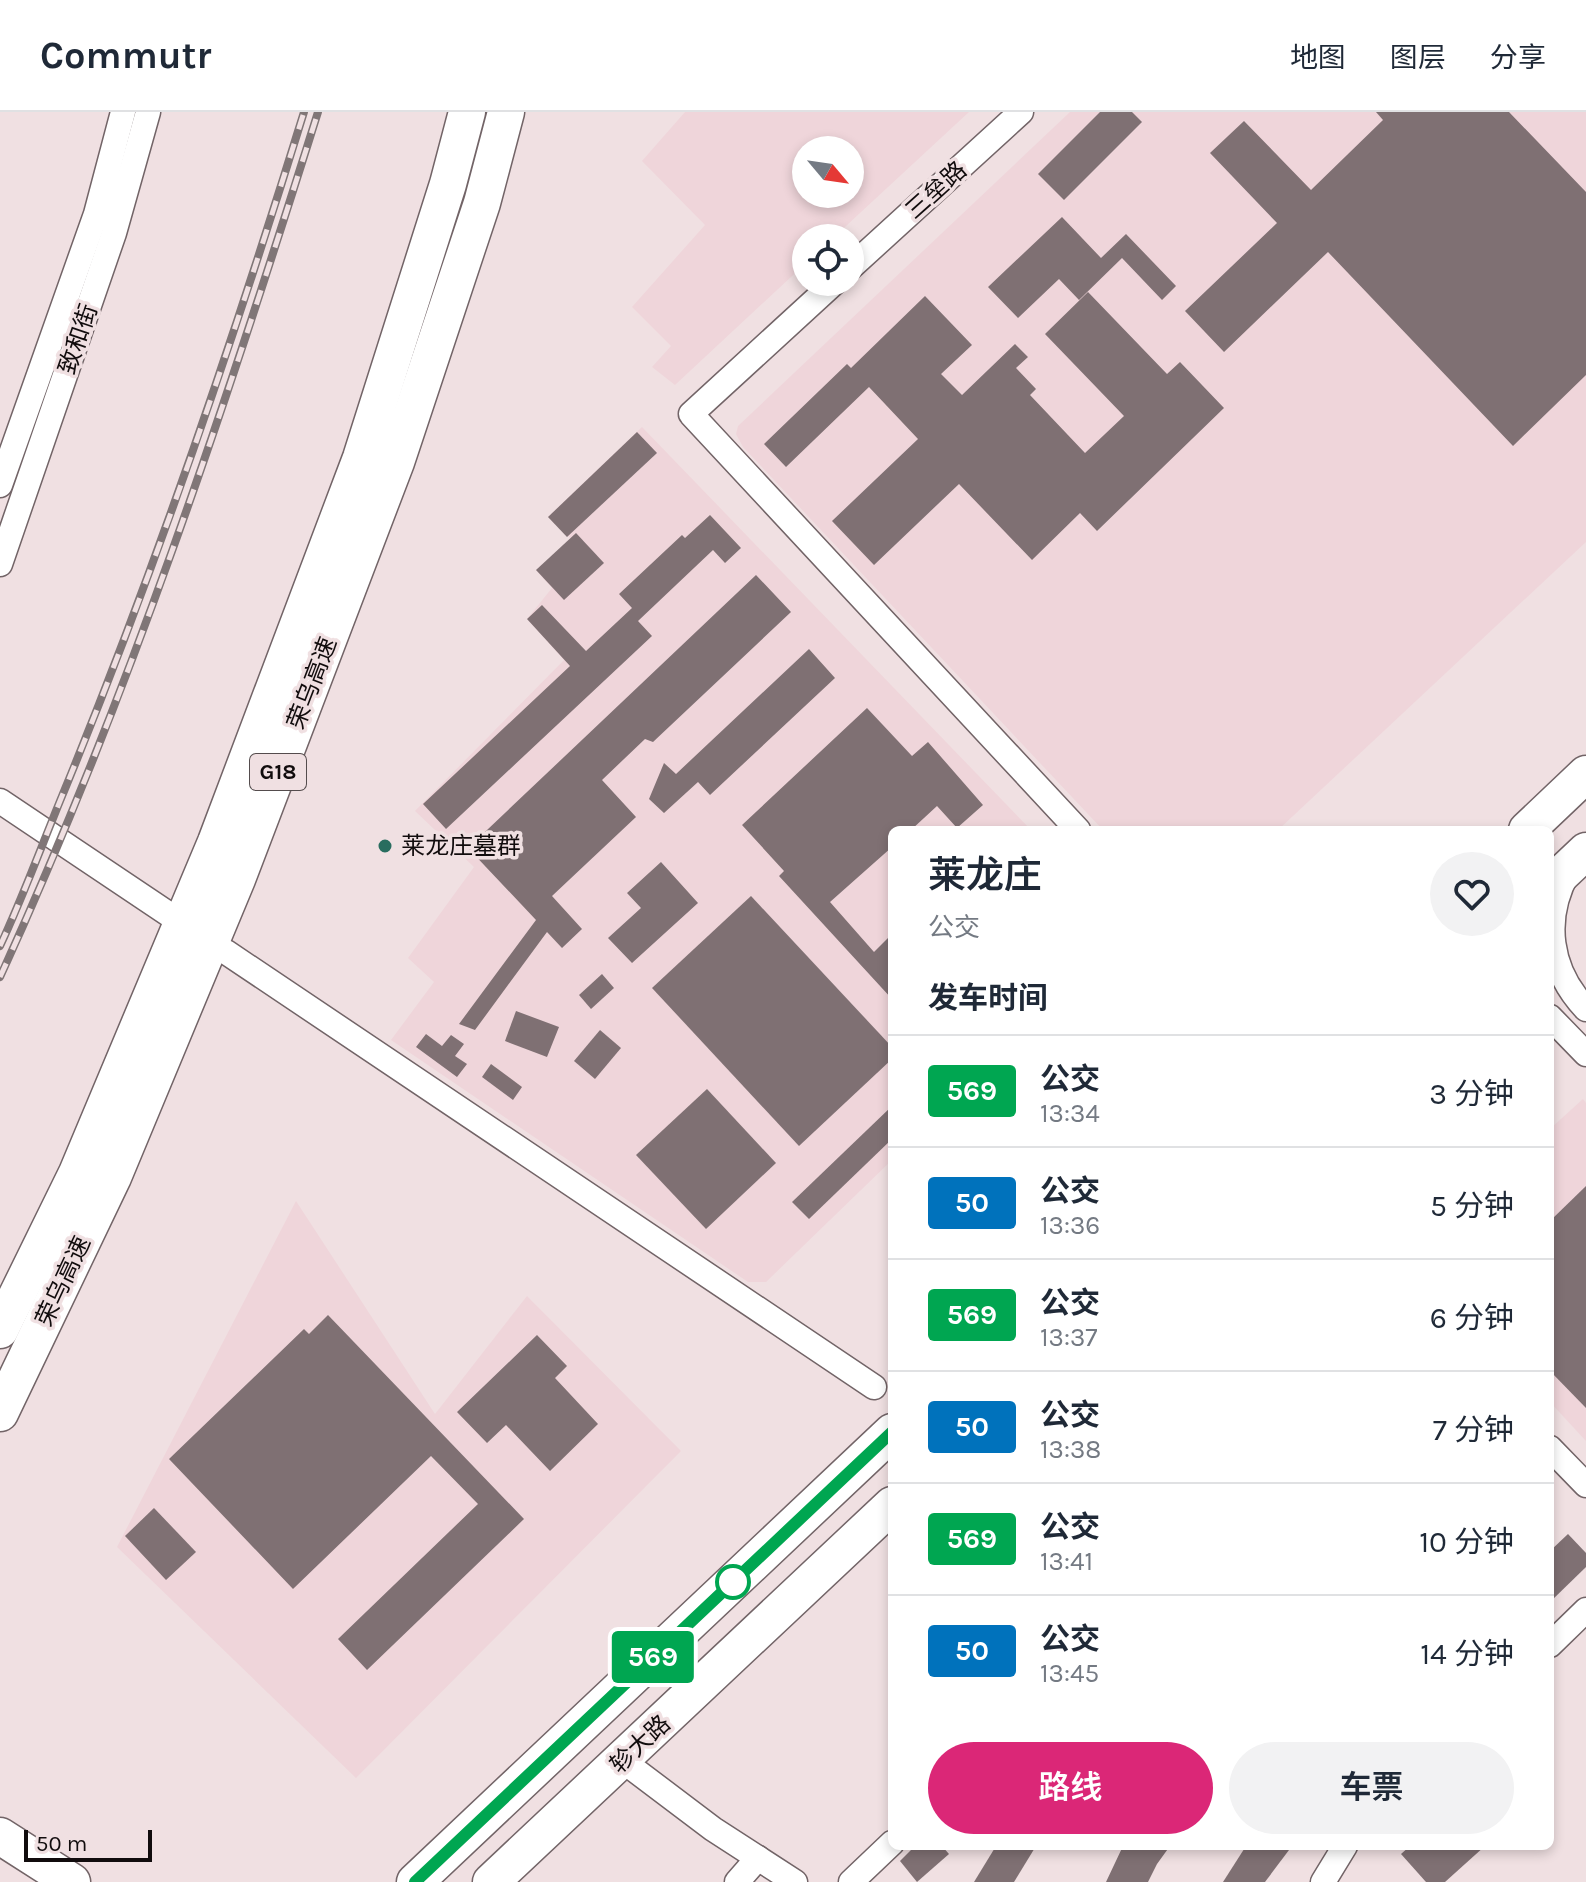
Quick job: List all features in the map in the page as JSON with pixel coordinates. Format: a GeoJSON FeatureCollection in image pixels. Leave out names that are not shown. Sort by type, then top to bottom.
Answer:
{"type":"FeatureCollection","features":[{"type":"Feature","properties":{"kind":"highway","name":"荣乌高速"},"geometry":{"type":"LineString","coordinates":[[0,1330],[77,1173],[216,842],[361,458],[448,184],[467,112]]}},
{"type":"Feature","properties":{"kind":"highway","name":"荣乌高速"},"geometry":{"type":"LineString","coordinates":[[0,1413],[113,1177],[237,879],[396,462],[482,203],[506,112]]}},
{"type":"Feature","properties":{"kind":"highway"},"geometry":{"type":"LineString","coordinates":[[1531,826],[1586,774]]}},
{"type":"Feature","properties":{"kind":"highway"},"geometry":{"type":"LineString","coordinates":[[415,1882],[888,1436]]}},
{"type":"Feature","properties":{"kind":"highway","name":"轸大路"},"geometry":{"type":"LineString","coordinates":[[491,1882],[888,1509]]}},
{"type":"Feature","properties":{"kind":"highway"},"geometry":{"type":"LineString","coordinates":[[0,1836],[72,1882]]}},
{"type":"Feature","properties":{"kind":"street","name":"致和街"},"geometry":{"type":"LineString","coordinates":[[0,485],[96,214],[123,112]]}},
{"type":"Feature","properties":{"kind":"street","name":"致和街"},"geometry":{"type":"LineString","coordinates":[[0,564],[114,233],[148,112]]}},
{"type":"Feature","properties":{"kind":"street","name":"三垒路"},"geometry":{"type":"LineString","coordinates":[[864,255],[1021,112]]}},
{"type":"Feature","properties":{"kind":"street"},"geometry":{"type":"LineString","coordinates":[[820,296],[691,414],[1074,826]]}},
{"type":"Feature","properties":{"kind":"street"},"geometry":{"type":"LineString","coordinates":[[0,801],[173,917]]}},
{"type":"Feature","properties":{"kind":"street"},"geometry":{"type":"LineString","coordinates":[[1554,906],[1569,867]]}},
{"type":"Feature","properties":{"kind":"street"},"geometry":{"type":"LineString","coordinates":[[226,952],[874,1387]]}},
{"type":"Feature","properties":{"kind":"street"},"geometry":{"type":"LineString","coordinates":[[1554,952],[1558,967],[1576,999],[1586,1009]]}},
{"type":"Feature","properties":{"kind":"street"},"geometry":{"type":"LineString","coordinates":[[1554,1021],[1586,1054]]}},
{"type":"Feature","properties":{"kind":"street"},"geometry":{"type":"LineString","coordinates":[[1554,1452],[1586,1485]]}},
{"type":"Feature","properties":{"kind":"street"},"geometry":{"type":"LineString","coordinates":[[1554,1641],[1586,1610]]}},
{"type":"Feature","properties":{"kind":"street"},"geometry":{"type":"LineString","coordinates":[[623,1761],[713,1829],[795,1882]]}},
{"type":"Feature","properties":{"kind":"street"},"geometry":{"type":"LineString","coordinates":[[851,1882],[888,1847]]}},
{"type":"Feature","properties":{"kind":"street"},"geometry":{"type":"LineString","coordinates":[[1323,1882],[1343,1850]]}},
{"type":"Feature","properties":{"kind":"street"},"geometry":{"type":"LineString","coordinates":[[737,1882],[758,1858]]}},
{"type":"Feature","properties":{"kind":"shaded area"},"geometry":{"type":"Polygon","coordinates":[[[685,112],[969,112],[848,224],[792,224],[792,276],[675,385],[652,367],[671,346],[632,307],[705,225],[642,161],[685,112]]]}},
{"type":"Feature","properties":{"kind":"shaded area"},"geometry":{"type":"Polygon","coordinates":[[[1070,112],[1586,112],[1586,542],[1282,826],[1099,826],[743,447],[736,434],[738,426],[1070,112]]]}},
{"type":"Feature","properties":{"kind":"shaded area"},"geometry":{"type":"Polygon","coordinates":[[[642,427],[1027,826],[888,826],[888,1164],[766,1282],[748,1282],[391,1040],[434,982],[408,958],[474,867],[415,811],[564,660],[527,619],[552,588],[536,570],[572,540],[548,517],[642,427]]]}},
{"type":"Feature","properties":{"kind":"shaded area"},"geometry":{"type":"Polygon","coordinates":[[[1583,1099],[1586,1103],[1586,1441],[1554,1406],[1554,1125],[1583,1099]]]}},
{"type":"Feature","properties":{"kind":"shaded area"},"geometry":{"type":"Polygon","coordinates":[[[296,1201],[435,1414],[527,1296],[681,1451],[356,1778],[117,1547],[296,1201]]]}},
{"type":"Feature","properties":{"kind":"building"},"geometry":{"type":"Polygon","coordinates":[[[1100,112],[1132,112],[1142,122],[1064,200],[1038,174],[1100,112]]]}},
{"type":"Feature","properties":{"kind":"building"},"geometry":{"type":"Polygon","coordinates":[[[1376,112],[1509,112],[1586,192],[1586,375],[1513,446],[1328,252],[1224,352],[1185,311],[1277,223],[1210,153],[1244,121],[1311,190],[1383,120],[1376,112]]]}},
{"type":"Feature","properties":{"kind":"building"},"geometry":{"type":"Polygon","coordinates":[[[1062,217],[1101,258],[1126,234],[1176,286],[1162,300],[1122,258],[1079,300],[1059,279],[1018,318],[988,287],[1062,217]]]}},
{"type":"Feature","properties":{"kind":"building"},"geometry":{"type":"Polygon","coordinates":[[[1088,292],[1167,374],[1180,362],[1224,408],[1097,531],[1080,513],[1032,560],[959,484],[874,565],[832,521],[918,439],[869,387],[786,467],[764,444],[847,364],[851,368],[925,296],[972,345],[941,374],[962,395],[1015,344],[1028,357],[1016,368],[1036,389],[1030,395],[1085,453],[1124,416],[1045,334],[1088,292]]]}},
{"type":"Feature","properties":{"kind":"building"},"geometry":{"type":"Polygon","coordinates":[[[637,432],[657,453],[567,537],[548,517],[637,432]]]}},
{"type":"Feature","properties":{"kind":"building"},"geometry":{"type":"Polygon","coordinates":[[[710,515],[741,548],[725,563],[713,550],[638,621],[652,636],[446,829],[423,804],[570,666],[527,619],[542,605],[586,651],[632,608],[619,594],[682,535],[685,538],[710,515]]]}},
{"type":"Feature","properties":{"kind":"building"},"geometry":{"type":"Polygon","coordinates":[[[576,533],[604,563],[564,600],[536,570],[576,533]]]}},
{"type":"Feature","properties":{"kind":"building"},"geometry":{"type":"Polygon","coordinates":[[[756,575],[791,612],[653,742],[645,739],[602,780],[636,817],[552,896],[582,929],[562,948],[547,932],[475,1030],[459,1024],[536,920],[468,848],[756,575]]]}},
{"type":"Feature","properties":{"kind":"building"},"geometry":{"type":"Polygon","coordinates":[[[809,649],[835,678],[710,795],[698,782],[664,813],[649,799],[664,763],[676,774],[809,649]]]}},
{"type":"Feature","properties":{"kind":"building"},"geometry":{"type":"Polygon","coordinates":[[[867,708],[912,756],[928,742],[983,805],[959,826],[955,826],[937,806],[915,826],[888,826],[888,851],[830,902],[874,952],[888,938],[888,995],[779,876],[784,871],[742,825],[867,708]]]}},
{"type":"Feature","properties":{"kind":"building"},"geometry":{"type":"Polygon","coordinates":[[[661,862],[698,903],[632,963],[608,938],[641,908],[627,893],[661,862]]]}},
{"type":"Feature","properties":{"kind":"building"},"geometry":{"type":"Polygon","coordinates":[[[751,896],[888,1043],[888,1063],[799,1146],[652,988],[751,896]]]}},
{"type":"Feature","properties":{"kind":"building"},"geometry":{"type":"Polygon","coordinates":[[[602,974],[614,988],[591,1009],[579,995],[602,974]]]}},
{"type":"Feature","properties":{"kind":"building"},"geometry":{"type":"Polygon","coordinates":[[[516,1011],[559,1027],[547,1057],[505,1041],[516,1011]]]}},
{"type":"Feature","properties":{"kind":"building"},"geometry":{"type":"Polygon","coordinates":[[[600,1030],[621,1048],[595,1079],[574,1061],[600,1030]]]}},
{"type":"Feature","properties":{"kind":"building"},"geometry":{"type":"Polygon","coordinates":[[[426,1034],[442,1046],[451,1035],[464,1044],[455,1056],[467,1064],[457,1077],[416,1047],[426,1034]]]}},
{"type":"Feature","properties":{"kind":"building"},"geometry":{"type":"Polygon","coordinates":[[[491,1064],[522,1087],[513,1100],[482,1077],[491,1064]]]}},
{"type":"Feature","properties":{"kind":"building"},"geometry":{"type":"Polygon","coordinates":[[[707,1089],[776,1163],[706,1229],[636,1155],[707,1089]]]}},
{"type":"Feature","properties":{"kind":"building"},"geometry":{"type":"Polygon","coordinates":[[[888,1110],[888,1143],[809,1219],[792,1202],[888,1110]]]}},
{"type":"Feature","properties":{"kind":"building"},"geometry":{"type":"Polygon","coordinates":[[[1586,1186],[1586,1408],[1554,1375],[1554,1217],[1586,1186]]]}},
{"type":"Feature","properties":{"kind":"building"},"geometry":{"type":"Polygon","coordinates":[[[328,1315],[524,1519],[367,1670],[338,1639],[478,1504],[431,1456],[293,1589],[169,1459],[304,1329],[309,1334],[328,1315]]]}},
{"type":"Feature","properties":{"kind":"building"},"geometry":{"type":"Polygon","coordinates":[[[537,1335],[567,1366],[555,1378],[598,1424],[550,1471],[506,1425],[487,1443],[457,1412],[537,1335]]]}},
{"type":"Feature","properties":{"kind":"building"},"geometry":{"type":"Polygon","coordinates":[[[154,1508],[196,1552],[166,1580],[125,1536],[154,1508]]]}},
{"type":"Feature","properties":{"kind":"building"},"geometry":{"type":"Polygon","coordinates":[[[1568,1534],[1586,1553],[1586,1567],[1554,1598],[1554,1547],[1568,1534]]]}},
{"type":"Feature","properties":{"kind":"building"},"geometry":{"type":"Polygon","coordinates":[[[911,1850],[946,1850],[949,1854],[917,1882],[900,1861],[911,1850]]]}},
{"type":"Feature","properties":{"kind":"building"},"geometry":{"type":"Polygon","coordinates":[[[994,1850],[1034,1850],[1014,1882],[974,1882],[994,1850]]]}},
{"type":"Feature","properties":{"kind":"building"},"geometry":{"type":"Polygon","coordinates":[[[1121,1850],[1167,1850],[1148,1882],[1106,1882],[1121,1850]]]}},
{"type":"Feature","properties":{"kind":"building"},"geometry":{"type":"Polygon","coordinates":[[[1243,1850],[1289,1850],[1265,1882],[1223,1882],[1243,1850]]]}},
{"type":"Feature","properties":{"kind":"building"},"geometry":{"type":"Polygon","coordinates":[[[1406,1850],[1481,1850],[1445,1882],[1426,1882],[1401,1854],[1406,1850]]]}},
{"type":"Feature","properties":{"kind":"railway"},"geometry":{"type":"LineString","coordinates":[[0,946],[159,546],[220,373],[304,112]]}},
{"type":"Feature","properties":{"kind":"railway"},"geometry":{"type":"LineString","coordinates":[[0,977],[47,872],[133,658],[248,332],[318,112]]}},
{"type":"Feature","properties":{"kind":"bus line","name":"569"},"geometry":{"type":"LineString","coordinates":[[415,1882],[888,1436]]}},
{"type":"Feature","properties":{"kind":"place","name":"莱龙庄墓群"},"geometry":{"type":"Point","coordinates":[385,846]}}]}
